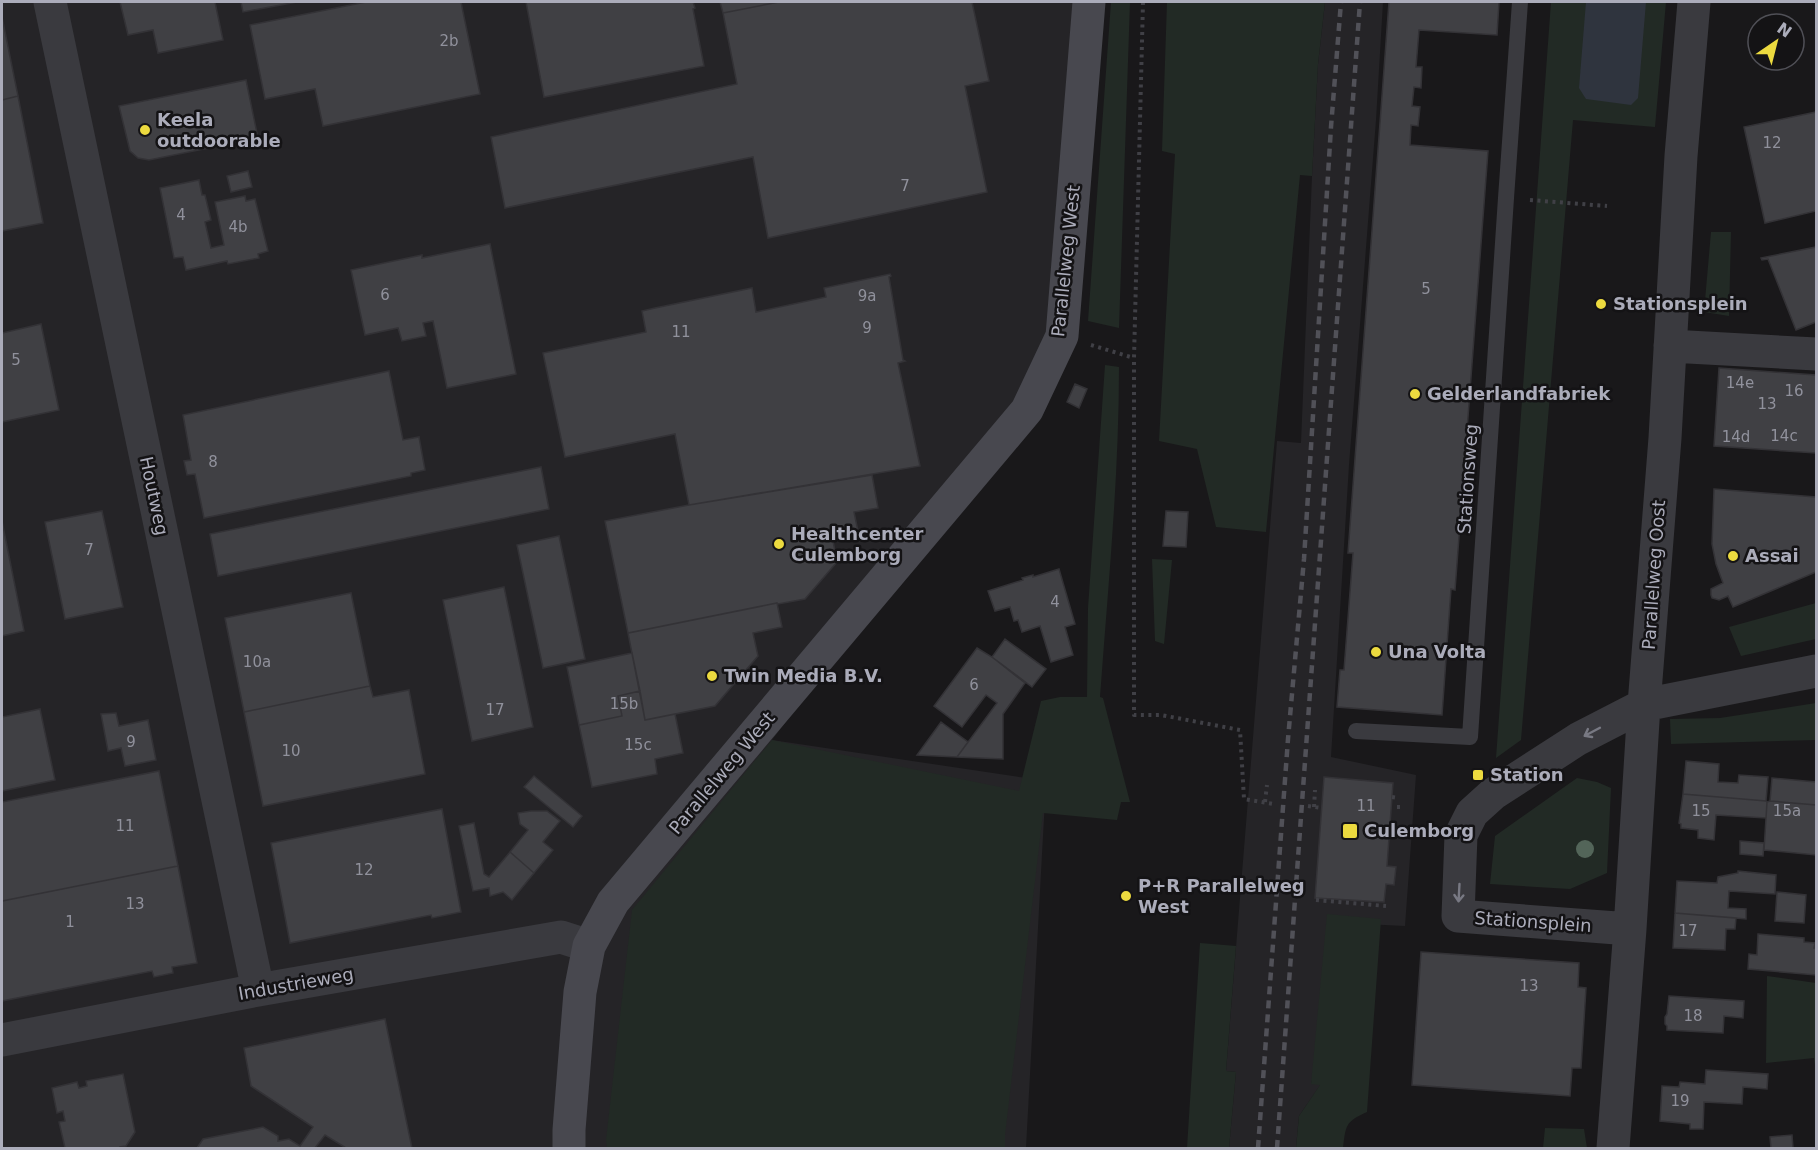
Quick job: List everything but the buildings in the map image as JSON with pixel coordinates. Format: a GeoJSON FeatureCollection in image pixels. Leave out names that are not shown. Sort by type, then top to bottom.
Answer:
{"type":"FeatureCollection","features":[{"type":"Feature","properties":{"kind":"street","name":"Houtweg"},"geometry":{"type":"LineString","coordinates":[[50,2],[258,990]]}},
{"type":"Feature","properties":{"kind":"street","name":"Parallelweg West"},"geometry":{"type":"LineString","coordinates":[[569,1149],[580,992],[589,946],[613,902],[1027,410],[1062,336],[1089,2]]}},
{"type":"Feature","properties":{"kind":"street","name":"Parallelweg Oost"},"geometry":{"type":"LineString","coordinates":[[1612,1149],[1630,929],[1694,2]]}},
{"type":"Feature","properties":{"kind":"street"},"geometry":{"type":"LineString","coordinates":[[1670,346],[1816,354]]}},
{"type":"Feature","properties":{"kind":"street"},"geometry":{"type":"LineString","coordinates":[[1644,705],[1816,671]]}},
{"type":"Feature","properties":{"kind":"street","name":"Stationsplein"},"geometry":{"type":"LineString","coordinates":[[1630,929],[1458,916],[1461,835],[1472,813],[1493,794],[1578,739],[1644,705]]}},
{"type":"Feature","properties":{"kind":"street","name":"Industrieweg"},"geometry":{"type":"LineString","coordinates":[[2,1040],[258,990],[561,937],[589,946]]}},
{"type":"Feature","properties":{"kind":"lane","name":"Stationsweg"},"geometry":{"type":"LineString","coordinates":[[1356,731],[1470,737],[1520,2]]}},
{"type":"Feature","properties":{"kind":"path"},"geometry":{"type":"LineString","coordinates":[[1143,2],[1134,358],[1134,715],[1161,715],[1240,730],[1244,799],[1274,804]]}},
{"type":"Feature","properties":{"kind":"path"},"geometry":{"type":"LineString","coordinates":[[1506,198],[1607,206]]}},
{"type":"Feature","properties":{"kind":"path"},"geometry":{"type":"LineString","coordinates":[[1062,336],[1134,358]]}},
{"type":"Feature","properties":{"kind":"path"},"geometry":{"type":"LineString","coordinates":[[1265,802],[1267,786]]}},
{"type":"Feature","properties":{"kind":"path"},"geometry":{"type":"LineString","coordinates":[[1314,807],[1315,790]]}},
{"type":"Feature","properties":{"kind":"path"},"geometry":{"type":"LineString","coordinates":[[1392,797],[1398,798]]}},
{"type":"Feature","properties":{"kind":"path"},"geometry":{"type":"LineString","coordinates":[[1308,806],[1322,808]]}},
{"type":"Feature","properties":{"kind":"path"},"geometry":{"type":"LineString","coordinates":[[1316,900],[1386,906]]}},
{"type":"Feature","properties":{"kind":"shaded area"},"geometry":{"type":"Polygon","coordinates":[[[2,2],[1080,2],[1068,351],[772,740],[1046,781],[1026,1148],[2,1148],[2,2]]]}},
{"type":"Feature","properties":{"kind":"shaded area"},"geometry":{"type":"Polygon","coordinates":[[[1111,2],[1130,2],[1119,328],[1088,321],[1111,2]]]}},
{"type":"Feature","properties":{"kind":"shaded area"},"geometry":{"type":"Polygon","coordinates":[[[1167,2],[1325,2],[1318,64],[1312,176],[1300,175],[1266,532],[1216,527],[1197,449],[1159,441],[1175,154],[1162,151],[1167,2]]]}},
{"type":"Feature","properties":{"kind":"shaded area"},"geometry":{"type":"Polygon","coordinates":[[[1325,2],[1383,2],[1349,465],[1331,757],[1416,775],[1405,926],[1364,924],[1311,1083],[1321,1084],[1299,1116],[1296,1148],[1229,1148],[1236,1072],[1226,1071],[1277,441],[1301,443],[1318,64],[1325,2]]]}},
{"type":"Feature","properties":{"kind":"shaded area"},"geometry":{"type":"Polygon","coordinates":[[[1551,2],[1666,2],[1655,127],[1573,120],[1521,740],[1496,758],[1551,2]]]}},
{"type":"Feature","properties":{"kind":"shaded area"},"geometry":{"type":"Polygon","coordinates":[[[1586,2],[1646,2],[1638,98],[1631,105],[1586,99],[1579,88],[1586,2]]]}},
{"type":"Feature","properties":{"kind":"shaded area"},"geometry":{"type":"Polygon","coordinates":[[[1711,232],[1731,232],[1729,316],[1704,312],[1711,232]]]}},
{"type":"Feature","properties":{"kind":"shaded area"},"geometry":{"type":"Polygon","coordinates":[[[1105,365],[1119,367],[1119,409],[1100,697],[1103,698],[1130,802],[1121,802],[1117,820],[1043,813],[1005,1148],[607,1148],[606,1140],[632,910],[772,740],[1019,791],[1041,701],[1060,697],[1087,697],[1088,608],[1105,365]]]}},
{"type":"Feature","properties":{"kind":"shaded area"},"geometry":{"type":"Polygon","coordinates":[[[1152,559],[1172,560],[1164,644],[1155,641],[1152,559]]]}},
{"type":"Feature","properties":{"kind":"shaded area"},"geometry":{"type":"Polygon","coordinates":[[[1816,603],[1816,639],[1741,656],[1729,627],[1816,603]]]}},
{"type":"Feature","properties":{"kind":"shaded area"},"geometry":{"type":"Polygon","coordinates":[[[1816,703],[1816,740],[1671,744],[1670,719],[1720,718],[1816,703]]]}},
{"type":"Feature","properties":{"kind":"shaded area"},"geometry":{"type":"Polygon","coordinates":[[[1577,778],[1597,782],[1611,788],[1607,873],[1570,889],[1490,884],[1495,836],[1577,778]]]}},
{"type":"Feature","properties":{"kind":"shaded area"},"geometry":{"type":"Polygon","coordinates":[[[1327,914],[1381,919],[1367,1112],[1348,1125],[1343,1148],[1296,1148],[1299,1116],[1320,1085],[1311,1084],[1327,914]]]}},
{"type":"Feature","properties":{"kind":"shaded area"},"geometry":{"type":"Polygon","coordinates":[[[1200,943],[1236,946],[1226,1071],[1236,1072],[1229,1148],[1187,1148],[1200,943]]]}},
{"type":"Feature","properties":{"kind":"shaded area"},"geometry":{"type":"Polygon","coordinates":[[[1767,976],[1816,983],[1816,1072],[1814,1058],[1766,1063],[1767,976]]]}},
{"type":"Feature","properties":{"kind":"shaded area"},"geometry":{"type":"Polygon","coordinates":[[[1545,1128],[1584,1129],[1587,1148],[1543,1148],[1545,1128]]]}},
{"type":"Feature","properties":{"kind":"railway"},"geometry":{"type":"LineString","coordinates":[[1258,1148],[1288,739],[1304,559],[1341,2]]}},
{"type":"Feature","properties":{"kind":"railway"},"geometry":{"type":"LineString","coordinates":[[1277,1148],[1360,2]]}},
{"type":"Feature","properties":{"kind":"place","name":"Keela outdoorable"},"geometry":{"type":"Point","coordinates":[145,130]}},
{"type":"Feature","properties":{"kind":"place","name":"Stationsplein"},"geometry":{"type":"Point","coordinates":[1601,304]}},
{"type":"Feature","properties":{"kind":"place","name":"Gelderlandfabriek"},"geometry":{"type":"Point","coordinates":[1415,394]}},
{"type":"Feature","properties":{"kind":"place","name":"Healthcenter Culemborg"},"geometry":{"type":"Point","coordinates":[779,544]}},
{"type":"Feature","properties":{"kind":"place","name":"Assai"},"geometry":{"type":"Point","coordinates":[1733,556]}},
{"type":"Feature","properties":{"kind":"place","name":"Una Volta"},"geometry":{"type":"Point","coordinates":[1376,652]}},
{"type":"Feature","properties":{"kind":"place","name":"Twin Media B.V."},"geometry":{"type":"Point","coordinates":[712,676]}},
{"type":"Feature","properties":{"kind":"place","name":"Station"},"geometry":{"type":"Point","coordinates":[1478,775]}},
{"type":"Feature","properties":{"kind":"place","name":"Culemborg"},"geometry":{"type":"Point","coordinates":[1350,831]}},
{"type":"Feature","properties":{"kind":"place","name":"P+R Parallelweg West"},"geometry":{"type":"Point","coordinates":[1126,896]}}]}
